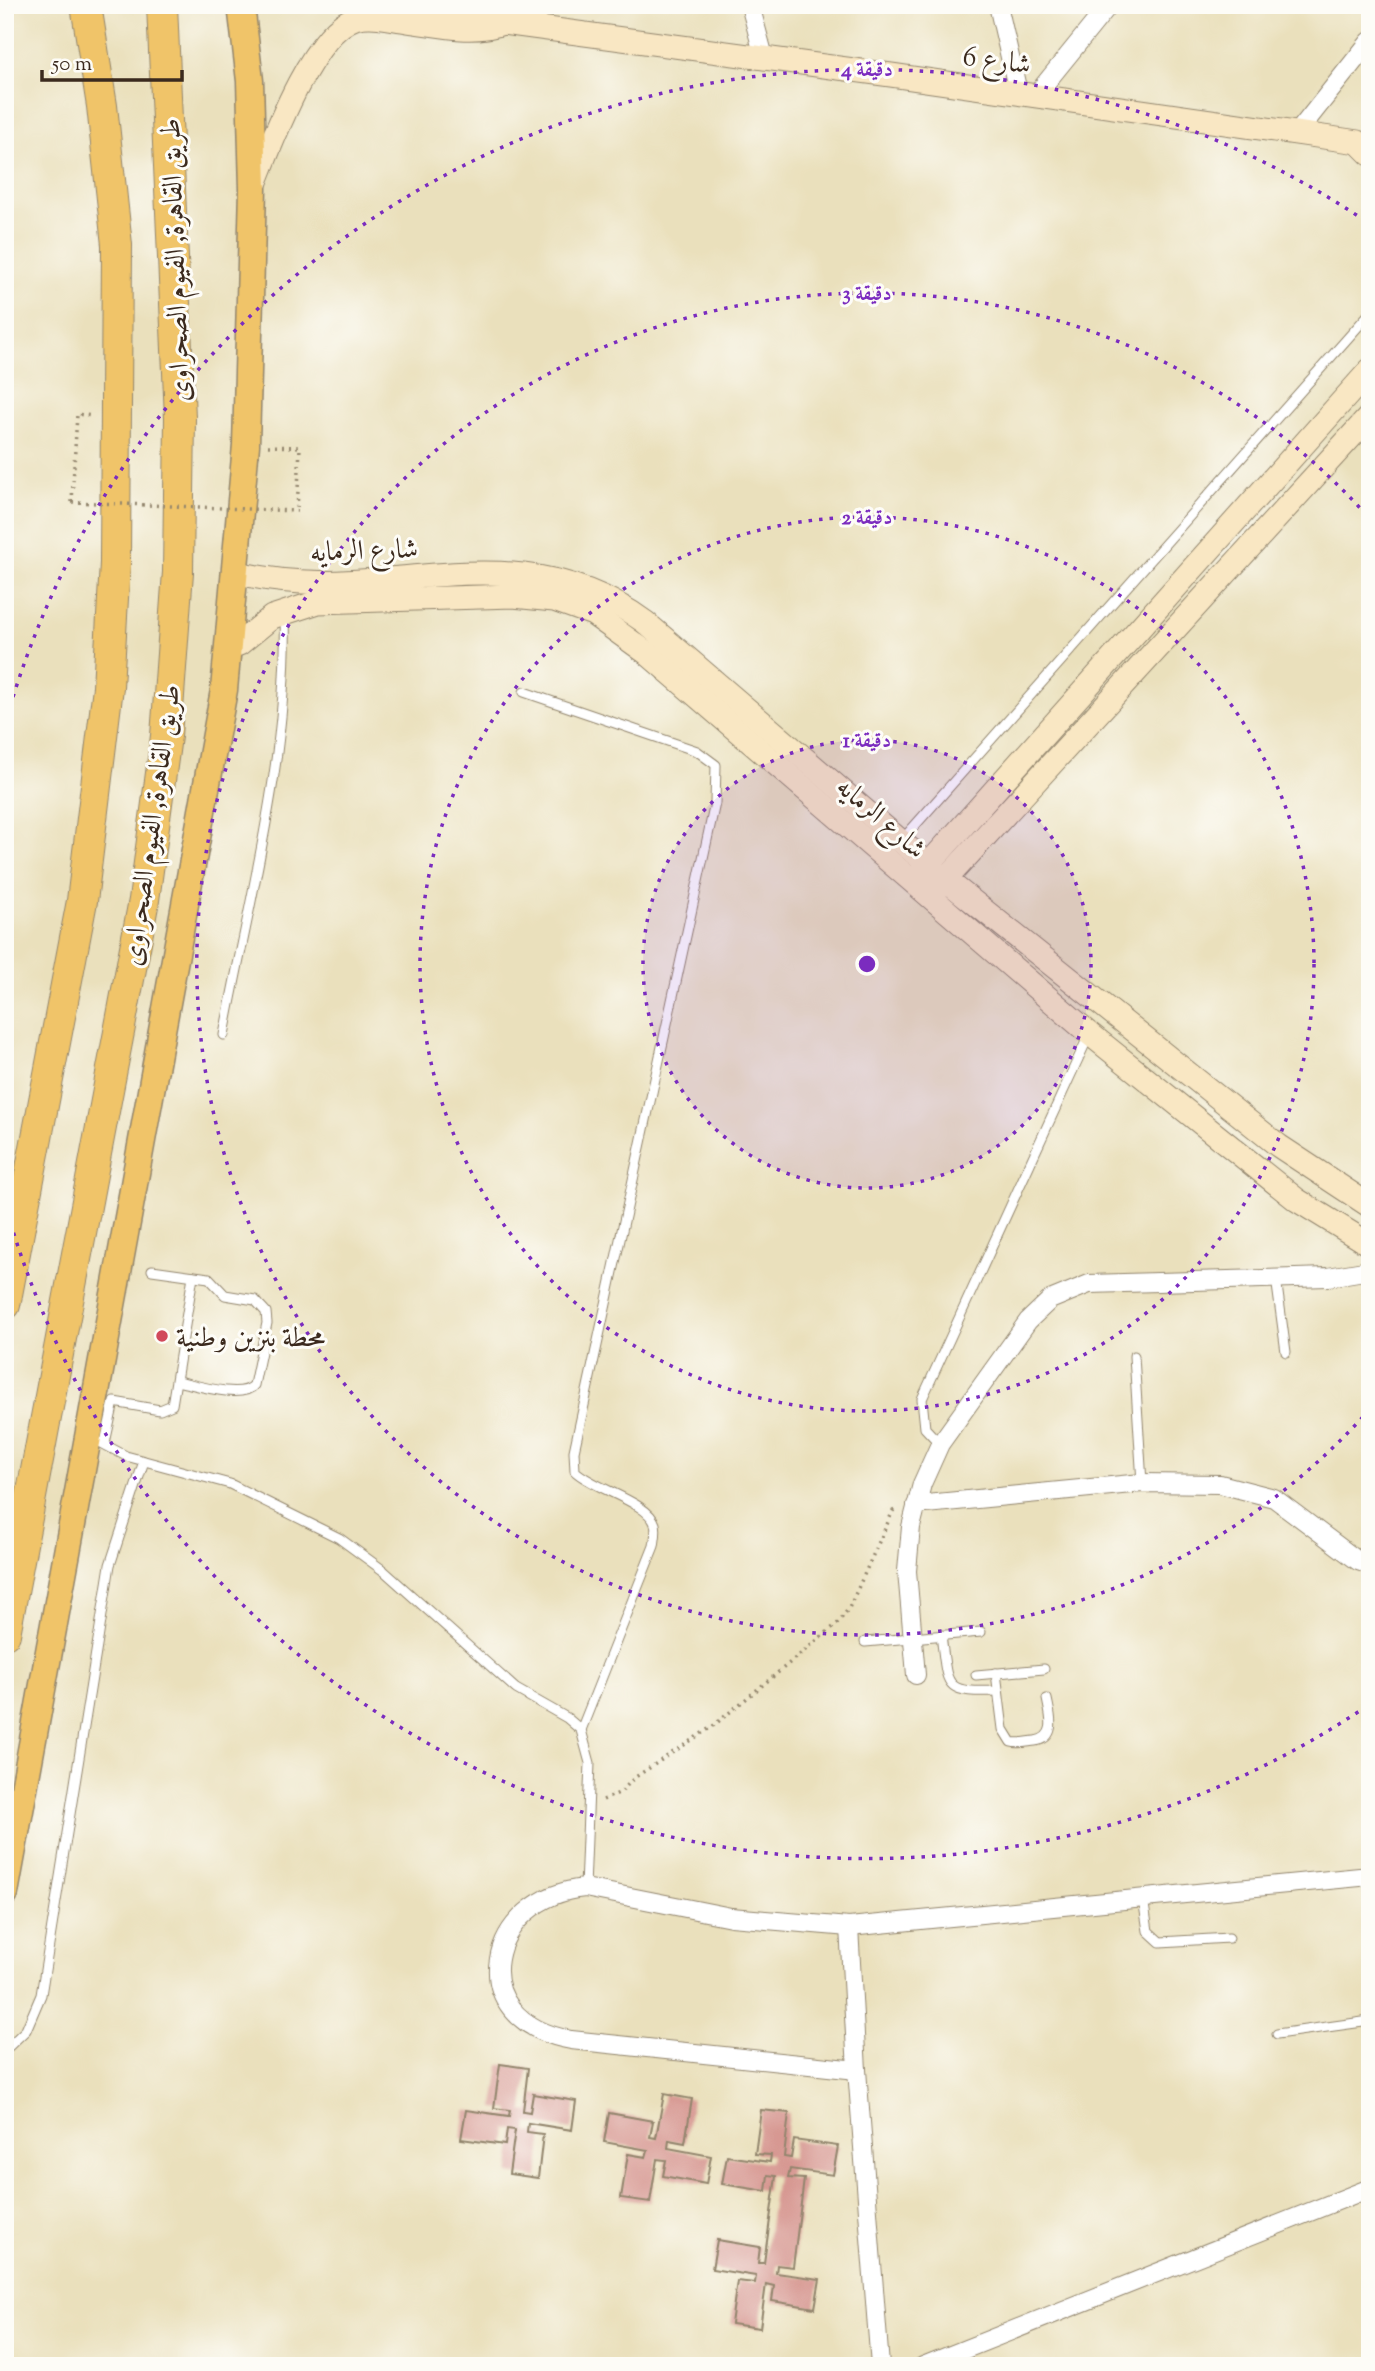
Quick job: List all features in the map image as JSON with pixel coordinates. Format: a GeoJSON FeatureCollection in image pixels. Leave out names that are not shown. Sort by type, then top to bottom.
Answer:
{"type":"FeatureCollection","features":[{"type":"Feature","properties":{"kind":"highway","name":"طريق القاهرة, الفيوم الصحراوى"},"geometry":{"type":"LineString","coordinates":[[5,1305],[18,1216],[82,901],[97,798],[115,563],[117,245],[102,106],[86,5]]}},
{"type":"Feature","properties":{"kind":"highway","name":"طريق القاهرة, الفيوم الصحراوى"},"geometry":{"type":"LineString","coordinates":[[5,1634],[144,900],[166,736],[178,572],[180,418],[162,5]]}},
{"type":"Feature","properties":{"kind":"main road"},"geometry":{"type":"LineString","coordinates":[[5,1893],[97,1439],[224,690],[246,445],[253,189],[250,81],[241,5]]}},
{"type":"Feature","properties":{"kind":"street","name":"شارع 6"},"geometry":{"type":"LineString","coordinates":[[415,5],[1366,143]]}},
{"type":"Feature","properties":{"kind":"street"},"geometry":{"type":"LineString","coordinates":[[750,5],[764,57]]}},
{"type":"Feature","properties":{"kind":"street"},"geometry":{"type":"LineString","coordinates":[[998,5],[1027,94],[1109,5]]}},
{"type":"Feature","properties":{"kind":"street","name":"شارع 6"},"geometry":{"type":"LineString","coordinates":[[253,189],[295,89],[324,47],[347,22],[372,16],[472,29],[507,18]]}},
{"type":"Feature","properties":{"kind":"street"},"geometry":{"type":"LineString","coordinates":[[1297,133],[1370,41]]}},
{"type":"Feature","properties":{"kind":"street"},"geometry":{"type":"LineString","coordinates":[[912,882],[1370,370]]}},
{"type":"Feature","properties":{"kind":"street"},"geometry":{"type":"LineString","coordinates":[[929,898],[1370,416]]}},
{"type":"Feature","properties":{"kind":"street","name":"شارع الرمايه"},"geometry":{"type":"LineString","coordinates":[[235,572],[294,581],[520,573],[587,588],[646,622],[946,880],[1279,1146],[1370,1206]]}},
{"type":"Feature","properties":{"kind":"street","name":"شارع الرمايه"},"geometry":{"type":"LineString","coordinates":[[228,648],[239,645],[262,623],[285,611],[335,600],[460,596],[534,597],[574,606],[628,637],[1090,1034],[1297,1200],[1370,1245]]}},
{"type":"Feature","properties":{"kind":"street"},"geometry":{"type":"LineString","coordinates":[[916,1675],[907,1571],[916,1505],[940,1444],[1028,1321],[1062,1293],[1096,1283],[1350,1275],[1370,1270]]}},
{"type":"Feature","properties":{"kind":"street"},"geometry":{"type":"LineString","coordinates":[[916,1505],[1142,1483],[1220,1484],[1274,1497],[1358,1561],[1370,1565]]}},
{"type":"Feature","properties":{"kind":"street"},"geometry":{"type":"LineString","coordinates":[[857,2070],[571,2040],[543,2032],[523,2021],[506,2005],[500,1989],[498,1965],[511,1930],[524,1914],[543,1899],[561,1890],[585,1888],[732,1917],[849,1927],[1370,1876]]}},
{"type":"Feature","properties":{"kind":"street"},"geometry":{"type":"LineString","coordinates":[[849,1927],[880,2366]]}},
{"type":"Feature","properties":{"kind":"street"},"geometry":{"type":"LineString","coordinates":[[923,2366],[1370,2188]]}},
{"type":"Feature","properties":{"kind":"lane"},"geometry":{"type":"LineString","coordinates":[[884,859],[1370,313]]}},
{"type":"Feature","properties":{"kind":"lane"},"geometry":{"type":"LineString","coordinates":[[224,1035],[282,727],[286,674],[285,611]]}},
{"type":"Feature","properties":{"kind":"lane"},"geometry":{"type":"LineString","coordinates":[[524,692],[697,751],[716,765],[717,779],[715,803],[584,1395],[573,1463],[585,1480],[646,1511],[656,1526],[654,1546],[581,1730]]}},
{"type":"Feature","properties":{"kind":"lane"},"geometry":{"type":"LineString","coordinates":[[940,1444],[925,1428],[922,1399],[1090,1034]]}},
{"type":"Feature","properties":{"kind":"lane"},"geometry":{"type":"LineString","coordinates":[[152,1270],[213,1280],[228,1296],[260,1303],[266,1312],[267,1323],[254,1385],[249,1391],[238,1393],[177,1381]]}},
{"type":"Feature","properties":{"kind":"lane"},"geometry":{"type":"LineString","coordinates":[[193,1276],[174,1400],[164,1409],[114,1402],[97,1439],[125,1456],[230,1484],[339,1538],[384,1571],[516,1689],[568,1718],[581,1730],[590,1763],[585,1888]]}},
{"type":"Feature","properties":{"kind":"lane"},"geometry":{"type":"LineString","coordinates":[[1276,1278],[1286,1352]]}},
{"type":"Feature","properties":{"kind":"lane"},"geometry":{"type":"LineString","coordinates":[[1134,1356],[1142,1483]]}},
{"type":"Feature","properties":{"kind":"lane"},"geometry":{"type":"LineString","coordinates":[[5,2050],[26,2030],[41,1996],[110,1565],[144,1461]]}},
{"type":"Feature","properties":{"kind":"lane"},"geometry":{"type":"LineString","coordinates":[[865,1642],[981,1632]]}},
{"type":"Feature","properties":{"kind":"lane"},"geometry":{"type":"LineString","coordinates":[[942,1635],[946,1676],[952,1686],[966,1692],[998,1691]]}},
{"type":"Feature","properties":{"kind":"lane"},"geometry":{"type":"LineString","coordinates":[[976,1675],[1044,1669]]}},
{"type":"Feature","properties":{"kind":"lane"},"geometry":{"type":"LineString","coordinates":[[996,1673],[1004,1734],[1016,1743],[1041,1740],[1048,1735],[1052,1726],[1047,1699]]}},
{"type":"Feature","properties":{"kind":"lane"},"geometry":{"type":"LineString","coordinates":[[1143,1898],[1148,1931],[1160,1942],[1229,1938]]}},
{"type":"Feature","properties":{"kind":"lane"},"geometry":{"type":"LineString","coordinates":[[1277,2034],[1370,2021]]}},
{"type":"Feature","properties":{"kind":"path"},"geometry":{"type":"LineString","coordinates":[[76,433],[72,502],[297,511],[299,447],[246,445]]}},
{"type":"Feature","properties":{"kind":"path"},"geometry":{"type":"LineString","coordinates":[[588,1806],[621,1792],[634,1778],[713,1726],[838,1623],[849,1608],[894,1511],[916,1505]]}},
{"type":"Feature","properties":{"kind":"building"},"geometry":{"type":"Polygon","coordinates":[[[500,2064],[528,2068],[523,2111],[530,2112],[533,2094],[576,2101],[572,2130],[528,2123],[527,2132],[543,2134],[538,2178],[509,2174],[515,2130],[507,2129],[505,2145],[461,2139],[466,2110],[509,2116],[510,2110],[494,2108],[500,2064]]]}},
{"type":"Feature","properties":{"kind":"building"},"geometry":{"type":"Polygon","coordinates":[[[664,2094],[692,2099],[685,2143],[669,2140],[668,2148],[711,2156],[706,2184],[663,2176],[666,2160],[657,2159],[650,2202],[621,2198],[628,2154],[646,2157],[648,2150],[604,2142],[609,2113],[653,2121],[650,2137],[656,2138],[664,2094]]]}},
{"type":"Feature","properties":{"kind":"building"},"geometry":{"type":"Polygon","coordinates":[[[761,2110],[789,2113],[784,2157],[791,2158],[794,2140],[838,2146],[833,2175],[790,2169],[788,2178],[804,2179],[793,2267],[777,2265],[776,2273],[820,2279],[815,2308],[772,2301],[774,2286],[766,2284],[760,2328],[731,2324],[737,2281],[755,2283],[756,2276],[712,2269],[717,2240],[760,2247],[758,2263],[764,2263],[776,2176],[768,2175],[766,2191],[722,2184],[727,2156],[770,2162],[771,2155],[755,2154],[761,2110]]]}},
{"type":"Feature","properties":{"kind":"place","name":"محطة بنزين وطنية"},"geometry":{"type":"Point","coordinates":[162,1336]}}]}
